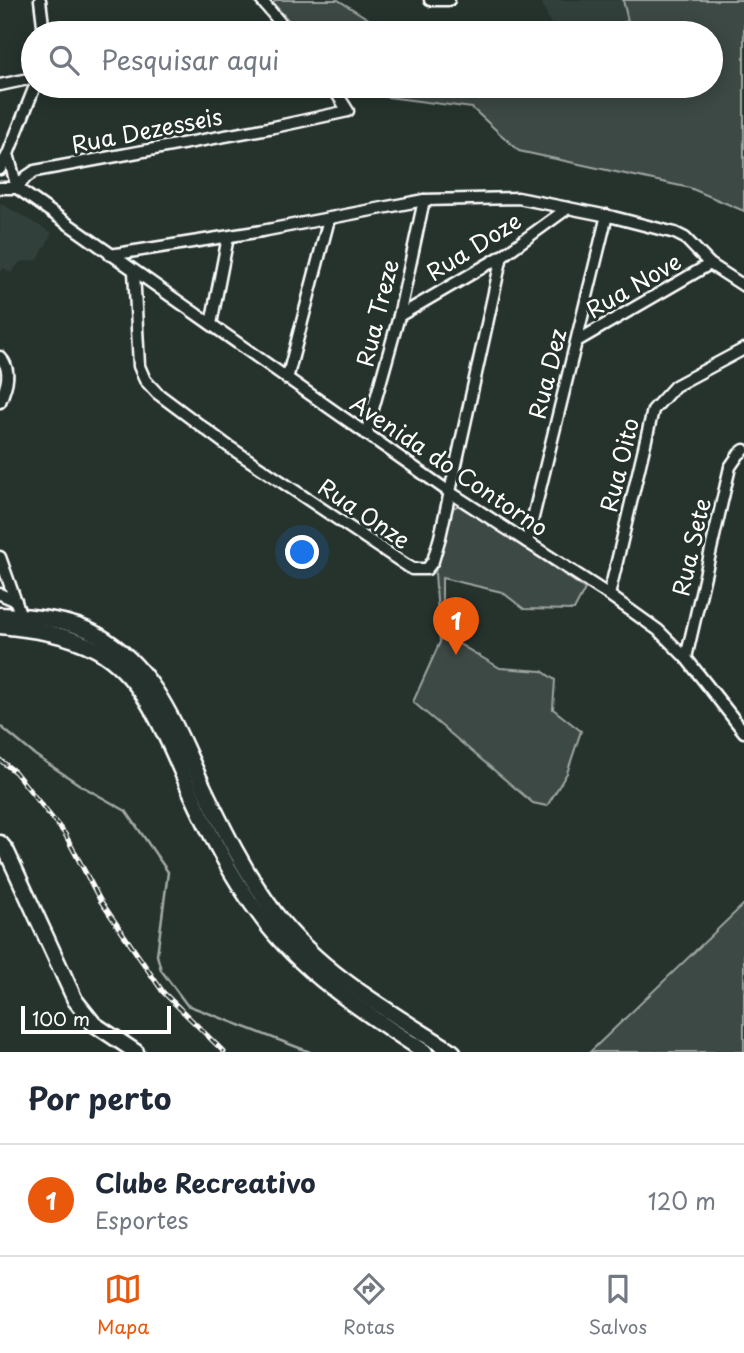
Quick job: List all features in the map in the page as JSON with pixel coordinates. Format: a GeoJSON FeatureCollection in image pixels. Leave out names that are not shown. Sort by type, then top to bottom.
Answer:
{"type":"FeatureCollection","features":[{"type":"Feature","properties":{"kind":"main road"},"geometry":{"type":"LineString","coordinates":[[0,615],[76,641],[97,650],[116,664],[174,738],[239,858],[274,912],[297,939],[326,967],[354,988],[453,1052]]}},
{"type":"Feature","properties":{"kind":"main road"},"geometry":{"type":"LineString","coordinates":[[0,626],[23,622]]}},
{"type":"Feature","properties":{"kind":"main road"},"geometry":{"type":"LineString","coordinates":[[174,738],[188,786],[231,870],[262,919],[288,949],[329,985],[425,1052]]}},
{"type":"Feature","properties":{"kind":"main road"},"geometry":{"type":"LineString","coordinates":[[0,843],[6,850],[75,1000],[94,1024],[136,1052]]}},
{"type":"Feature","properties":{"kind":"street"},"geometry":{"type":"LineString","coordinates":[[40,0],[43,21]]}},
{"type":"Feature","properties":{"kind":"street"},"geometry":{"type":"LineString","coordinates":[[261,0],[279,21]]}},
{"type":"Feature","properties":{"kind":"street"},"geometry":{"type":"LineString","coordinates":[[430,0],[449,0]]}},
{"type":"Feature","properties":{"kind":"street"},"geometry":{"type":"LineString","coordinates":[[0,85],[21,81]]}},
{"type":"Feature","properties":{"kind":"street"},"geometry":{"type":"LineString","coordinates":[[0,169],[30,98]]}},
{"type":"Feature","properties":{"kind":"street","name":"Rua Dezesseis"},"geometry":{"type":"LineString","coordinates":[[17,188],[35,171],[348,111],[340,98]]}},
{"type":"Feature","properties":{"kind":"street"},"geometry":{"type":"LineString","coordinates":[[0,188],[17,188],[8,154]]}},
{"type":"Feature","properties":{"kind":"street","name":"Avenida do Contorno"},"geometry":{"type":"LineString","coordinates":[[17,188],[451,493],[609,595],[657,630],[686,658],[744,732]]}},
{"type":"Feature","properties":{"kind":"street"},"geometry":{"type":"LineString","coordinates":[[110,255],[228,237],[424,200],[518,198],[607,215],[675,233],[685,238],[710,264],[744,286]]}},
{"type":"Feature","properties":{"kind":"street","name":"Rua Treze"},"geometry":{"type":"LineString","coordinates":[[366,434],[399,316],[424,200]]}},
{"type":"Feature","properties":{"kind":"street","name":"Rua Doze"},"geometry":{"type":"LineString","coordinates":[[399,316],[502,256],[568,208]]}},
{"type":"Feature","properties":{"kind":"street","name":"Rua Dez"},"geometry":{"type":"LineString","coordinates":[[527,542],[607,215]]}},
{"type":"Feature","properties":{"kind":"street"},"geometry":{"type":"LineString","coordinates":[[287,379],[329,219]]}},
{"type":"Feature","properties":{"kind":"street"},"geometry":{"type":"LineString","coordinates":[[211,324],[228,237]]}},
{"type":"Feature","properties":{"kind":"street","name":"Rua Onze"},"geometry":{"type":"LineString","coordinates":[[134,271],[139,366],[145,380],[228,446],[412,569],[420,571],[428,569],[433,561],[451,493],[502,256]]}},
{"type":"Feature","properties":{"kind":"street","name":"Rua Nove"},"geometry":{"type":"LineString","coordinates":[[577,341],[710,264]]}},
{"type":"Feature","properties":{"kind":"street","name":"Rua Oito"},"geometry":{"type":"LineString","coordinates":[[609,595],[653,410],[675,386],[744,349]]}},
{"type":"Feature","properties":{"kind":"street"},"geometry":{"type":"LineString","coordinates":[[0,357],[5,362],[8,377],[0,402]]}},
{"type":"Feature","properties":{"kind":"street","name":"Rua Sete"},"geometry":{"type":"LineString","coordinates":[[686,658],[730,467],[744,450]]}},
{"type":"Feature","properties":{"kind":"street"},"geometry":{"type":"LineString","coordinates":[[1,563],[23,622]]}},
{"type":"Feature","properties":{"kind":"street"},"geometry":{"type":"LineString","coordinates":[[0,594],[16,601]]}},
{"type":"Feature","properties":{"kind":"shaded area"},"geometry":{"type":"Polygon","coordinates":[[[276,0],[338,0],[372,21],[289,21],[273,3],[276,0]]]}},
{"type":"Feature","properties":{"kind":"shaded area"},"geometry":{"type":"Polygon","coordinates":[[[541,0],[623,0],[628,21],[549,21],[541,0]]]}},
{"type":"Feature","properties":{"kind":"shaded area"},"geometry":{"type":"Polygon","coordinates":[[[623,0],[744,0],[744,211],[690,188],[519,151],[472,108],[396,98],[723,98],[723,21],[628,21],[623,0]]]}},
{"type":"Feature","properties":{"kind":"shaded area"},"geometry":{"type":"Polygon","coordinates":[[[0,203],[52,233],[38,260],[20,262],[11,273],[4,268],[0,272],[0,203]]]}},
{"type":"Feature","properties":{"kind":"shaded area"},"geometry":{"type":"Polygon","coordinates":[[[463,505],[585,589],[574,610],[524,609],[502,592],[442,578],[442,634],[500,668],[542,671],[555,680],[553,709],[581,731],[567,773],[547,806],[533,803],[413,702],[440,642],[435,573],[449,515],[453,508],[463,505]]]}},
{"type":"Feature","properties":{"kind":"shaded area"},"geometry":{"type":"Polygon","coordinates":[[[744,904],[744,1052],[590,1052],[744,904]]]}},
{"type":"Feature","properties":{"kind":"waterway"},"geometry":{"type":"LineString","coordinates":[[0,726],[35,755],[126,811],[168,872],[157,955],[161,970],[187,1005],[310,1052]]}},
{"type":"Feature","properties":{"kind":"railway"},"geometry":{"type":"LineString","coordinates":[[0,760],[15,772],[65,834],[100,900],[163,992],[224,1052]]}},
{"type":"Feature","properties":{"kind":"place","name":"Clube Recreativo"},"geometry":{"type":"Point","coordinates":[456,655]}}]}
